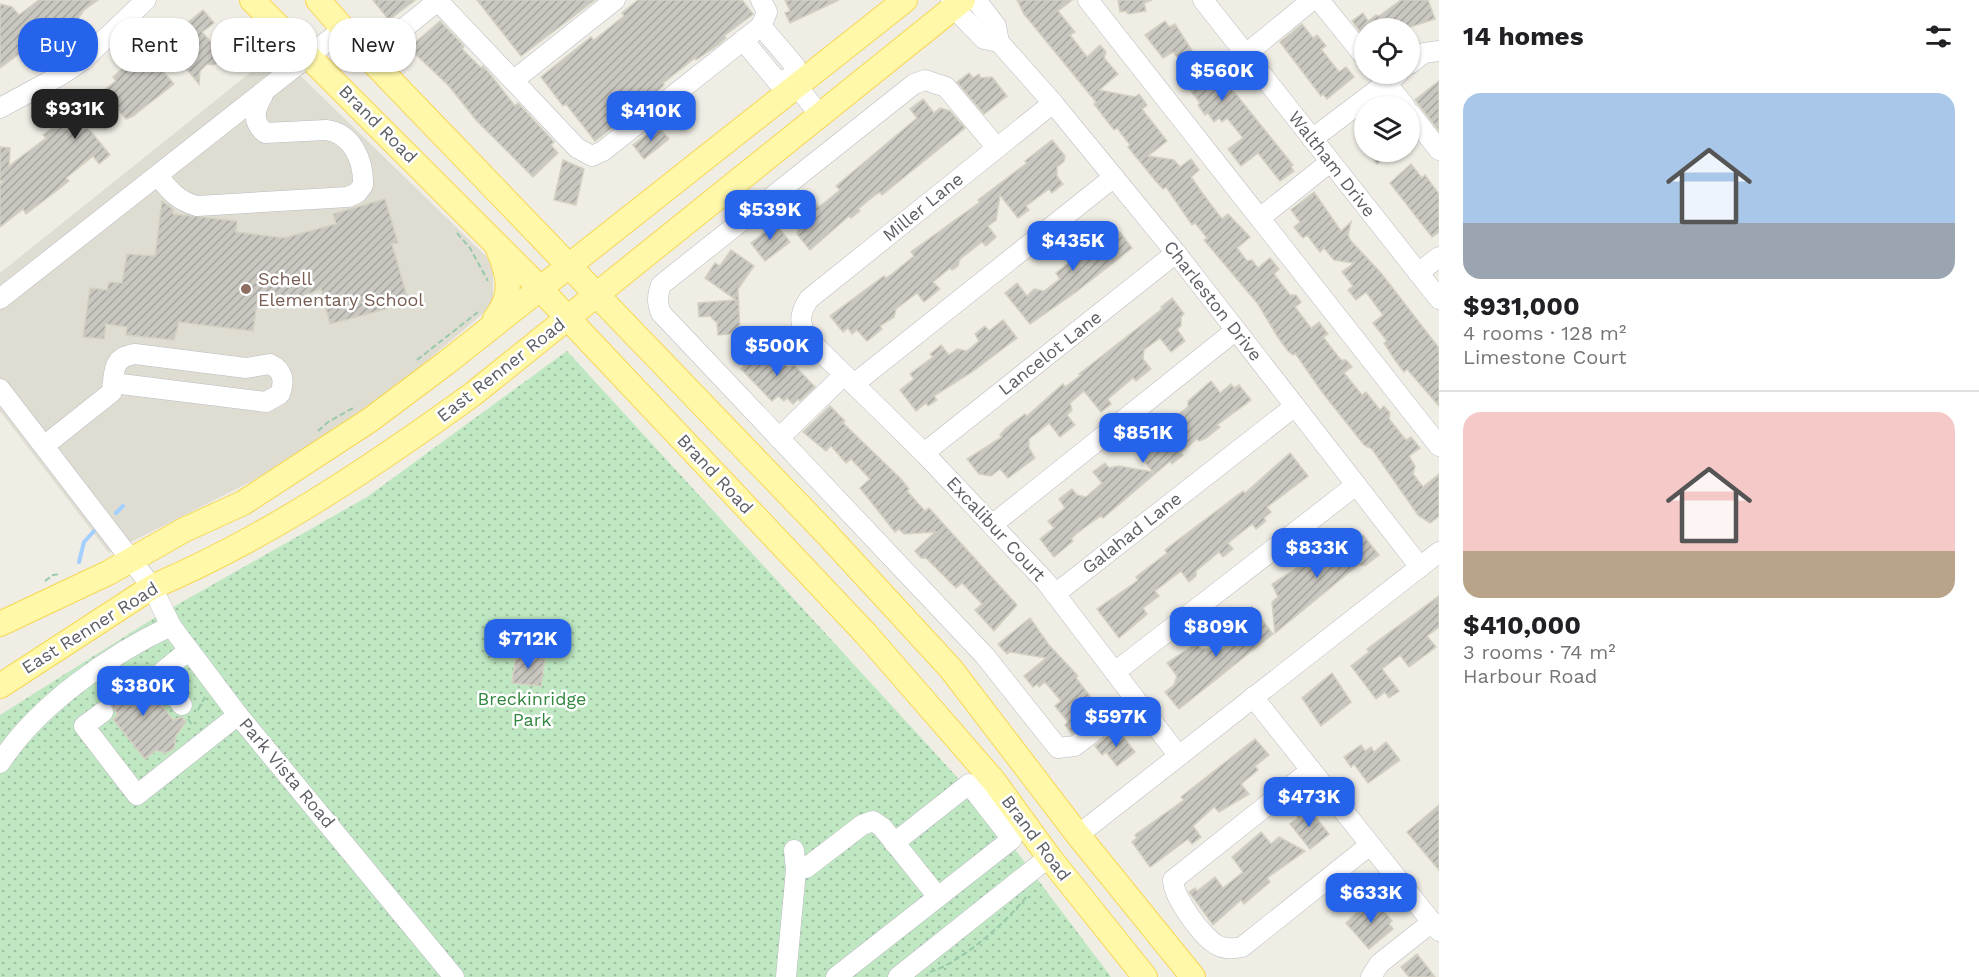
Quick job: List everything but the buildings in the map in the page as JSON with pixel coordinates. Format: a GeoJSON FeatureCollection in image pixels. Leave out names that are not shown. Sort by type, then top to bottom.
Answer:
{"type":"FeatureCollection","features":[{"type":"Feature","properties":{"kind":"main road","name":"Brand Road"},"geometry":{"type":"LineString","coordinates":[[252,0],[270,18]]}},
{"type":"Feature","properties":{"kind":"main road","name":"Brand Road"},"geometry":{"type":"LineString","coordinates":[[318,0],[334,18]]}},
{"type":"Feature","properties":{"kind":"main road","name":"East Renner Road"},"geometry":{"type":"LineString","coordinates":[[0,624],[132,560],[253,496],[370,420],[487,330],[794,83],[905,0]]}},
{"type":"Feature","properties":{"kind":"main road","name":"East Renner Road"},"geometry":{"type":"LineString","coordinates":[[0,686],[152,587],[179,576],[327,495],[397,450],[596,296],[961,2]]}},
{"type":"Feature","properties":{"kind":"main road","name":"Brand Road"},"geometry":{"type":"LineString","coordinates":[[317,64],[568,317],[911,683],[993,780],[1049,857],[1145,977]]}},
{"type":"Feature","properties":{"kind":"main road","name":"Brand Road"},"geometry":{"type":"LineString","coordinates":[[382,72],[852,561],[951,669],[1192,977]]}},
{"type":"Feature","properties":{"kind":"main road"},"geometry":{"type":"LineString","coordinates":[[487,330],[502,310],[509,287],[507,271],[494,241]]}},
{"type":"Feature","properties":{"kind":"main road"},"geometry":{"type":"LineString","coordinates":[[825,590],[852,561]]}},
{"type":"Feature","properties":{"kind":"main road"},"geometry":{"type":"LineString","coordinates":[[1049,857],[1078,834]]}},
{"type":"Feature","properties":{"kind":"street"},"geometry":{"type":"LineString","coordinates":[[0,108],[61,75],[83,60],[146,0]]}},
{"type":"Feature","properties":{"kind":"street"},"geometry":{"type":"LineString","coordinates":[[514,80],[615,0]]}},
{"type":"Feature","properties":{"kind":"street"},"geometry":{"type":"LineString","coordinates":[[1088,0],[1439,446]]}},
{"type":"Feature","properties":{"kind":"street","name":"Waltham Drive"},"geometry":{"type":"LineString","coordinates":[[1203,0],[1439,299]]}},
{"type":"Feature","properties":{"kind":"street"},"geometry":{"type":"LineString","coordinates":[[1246,54],[1312,0]]}},
{"type":"Feature","properties":{"kind":"street"},"geometry":{"type":"LineString","coordinates":[[1319,0],[1354,43]]}},
{"type":"Feature","properties":{"kind":"street"},"geometry":{"type":"LineString","coordinates":[[416,19],[438,1],[577,148],[587,155],[597,155],[603,151],[743,40],[763,14],[795,66],[794,83],[820,115]]}},
{"type":"Feature","properties":{"kind":"street","name":"Charleston Drive"},"geometry":{"type":"LineString","coordinates":[[961,2],[984,39],[999,42],[1053,103],[1176,253],[1420,567]]}},
{"type":"Feature","properties":{"kind":"street"},"geometry":{"type":"LineString","coordinates":[[743,40],[777,81],[794,83]]}},
{"type":"Feature","properties":{"kind":"street"},"geometry":{"type":"LineString","coordinates":[[317,51],[329,41]]}},
{"type":"Feature","properties":{"kind":"street"},"geometry":{"type":"LineString","coordinates":[[1420,57],[1439,51]]}},
{"type":"Feature","properties":{"kind":"street"},"geometry":{"type":"LineString","coordinates":[[0,300],[290,72]]}},
{"type":"Feature","properties":{"kind":"street"},"geometry":{"type":"LineString","coordinates":[[997,148],[946,87],[934,81],[925,80],[914,84],[661,285],[657,295],[661,313],[985,656],[1058,747],[1075,746],[1135,699]]}},
{"type":"Feature","properties":{"kind":"street"},"geometry":{"type":"LineString","coordinates":[[1312,139],[1379,84]]}},
{"type":"Feature","properties":{"kind":"street"},"geometry":{"type":"LineString","coordinates":[[158,176],[174,195],[184,202],[197,206],[348,197],[357,193],[363,185],[362,162],[345,138],[334,131],[326,130],[265,133],[258,127],[254,117],[255,108],[264,92]]}},
{"type":"Feature","properties":{"kind":"street","name":"Miller Lane"},"geometry":{"type":"LineString","coordinates":[[800,317],[809,299],[1053,103]]}},
{"type":"Feature","properties":{"kind":"street"},"geometry":{"type":"LineString","coordinates":[[1420,126],[1439,150]]}},
{"type":"Feature","properties":{"kind":"street"},"geometry":{"type":"LineString","coordinates":[[1260,218],[1330,162]]}},
{"type":"Feature","properties":{"kind":"street"},"geometry":{"type":"LineString","coordinates":[[779,438],[849,380],[1114,177]]}},
{"type":"Feature","properties":{"kind":"street","name":"Lancelot Lane"},"geometry":{"type":"LineString","coordinates":[[924,453],[1176,253]]}},
{"type":"Feature","properties":{"kind":"street"},"geometry":{"type":"LineString","coordinates":[[1418,273],[1439,257]]}},
{"type":"Feature","properties":{"kind":"street","name":"Excalibur Court"},"geometry":{"type":"LineString","coordinates":[[800,317],[807,338],[924,453],[1055,594],[1178,755]]}},
{"type":"Feature","properties":{"kind":"street"},"geometry":{"type":"LineString","coordinates":[[992,525],[1236,330]]}},
{"type":"Feature","properties":{"kind":"street"},"geometry":{"type":"LineString","coordinates":[[44,446],[112,392],[112,383],[117,360],[135,354],[246,368],[270,364],[281,372],[283,380],[280,394],[266,402],[112,383]]}},
{"type":"Feature","properties":{"kind":"street","name":"Park Vista Road"},"geometry":{"type":"LineString","coordinates":[[0,389],[152,587],[171,626],[238,715],[454,977]]}},
{"type":"Feature","properties":{"kind":"street","name":"Galahad Lane"},"geometry":{"type":"LineString","coordinates":[[1055,594],[1295,406]]}},
{"type":"Feature","properties":{"kind":"street"},"geometry":{"type":"LineString","coordinates":[[1115,672],[1356,485]]}},
{"type":"Feature","properties":{"kind":"street"},"geometry":{"type":"LineString","coordinates":[[1078,834],[1439,552]]}},
{"type":"Feature","properties":{"kind":"street"},"geometry":{"type":"LineString","coordinates":[[0,763],[15,739],[75,683],[171,626]]}},
{"type":"Feature","properties":{"kind":"street"},"geometry":{"type":"LineString","coordinates":[[182,705],[154,679],[189,650]]}},
{"type":"Feature","properties":{"kind":"street"},"geometry":{"type":"LineString","coordinates":[[1253,697],[1436,926],[1379,964],[1371,977]]}},
{"type":"Feature","properties":{"kind":"street"},"geometry":{"type":"LineString","coordinates":[[103,712],[84,726],[137,795],[238,715]]}},
{"type":"Feature","properties":{"kind":"street"},"geometry":{"type":"LineString","coordinates":[[1311,770],[1173,880],[1175,896],[1208,938],[1217,946],[1228,949],[1242,946],[1370,845]]}},
{"type":"Feature","properties":{"kind":"street"},"geometry":{"type":"LineString","coordinates":[[836,977],[1012,839],[969,784],[894,843]]}},
{"type":"Feature","properties":{"kind":"street"},"geometry":{"type":"LineString","coordinates":[[786,977],[795,860],[806,868],[868,821],[877,823],[938,897]]}},
{"type":"Feature","properties":{"kind":"street"},"geometry":{"type":"LineString","coordinates":[[898,977],[1049,857]]}},
{"type":"Feature","properties":{"kind":"path"},"geometry":{"type":"LineString","coordinates":[[409,367],[483,306]]}},
{"type":"Feature","properties":{"kind":"path"},"geometry":{"type":"LineString","coordinates":[[311,437],[328,422],[363,403]]}},
{"type":"Feature","properties":{"kind":"path"},"geometry":{"type":"LineString","coordinates":[[39,586],[53,575],[64,574]]}},
{"type":"Feature","properties":{"kind":"path"},"geometry":{"type":"LineString","coordinates":[[926,974],[950,963],[1011,913],[1028,894]]}},
{"type":"Feature","properties":{"kind":"shaded area","name":"Schell Elementary School"},"geometry":{"type":"Polygon","coordinates":[[[251,72],[297,72],[493,263],[493,305],[389,393],[262,476],[109,553],[0,411],[0,273],[251,72]]]}},
{"type":"Feature","properties":{"kind":"green space","name":"Breckinridge Park"},"geometry":{"type":"Polygon","coordinates":[[[567,351],[977,799],[1111,977],[0,977],[0,715],[154,618],[367,497],[567,351]]]}},
{"type":"Feature","properties":{"kind":"waterway"},"geometry":{"type":"LineString","coordinates":[[116,513],[123,506]]}},
{"type":"Feature","properties":{"kind":"waterway"},"geometry":{"type":"LineString","coordinates":[[79,562],[84,542],[94,531]]}},
{"type":"Feature","properties":{"kind":"place","name":"Schell Elementary School"},"geometry":{"type":"Point","coordinates":[246,289]}}]}
